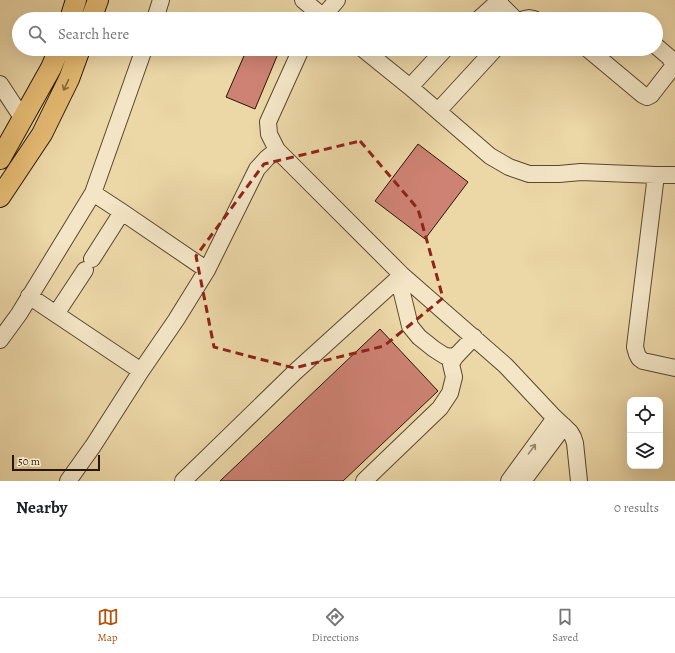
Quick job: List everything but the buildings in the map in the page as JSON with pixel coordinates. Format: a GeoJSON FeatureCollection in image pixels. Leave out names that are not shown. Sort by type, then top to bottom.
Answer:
{"type":"FeatureCollection","features":[{"type":"Feature","properties":{"kind":"main road"},"geometry":{"type":"LineString","coordinates":[[72,12],[76,0]]}},
{"type":"Feature","properties":{"kind":"main road"},"geometry":{"type":"LineString","coordinates":[[94,12],[98,0]]}},
{"type":"Feature","properties":{"kind":"main road"},"geometry":{"type":"LineString","coordinates":[[0,159],[51,68],[56,56]]}},
{"type":"Feature","properties":{"kind":"main road"},"geometry":{"type":"LineString","coordinates":[[0,197],[42,134],[69,78],[77,56]]}},
{"type":"Feature","properties":{"kind":"street"},"geometry":{"type":"LineString","coordinates":[[157,12],[161,0]]}},
{"type":"Feature","properties":{"kind":"street"},"geometry":{"type":"LineString","coordinates":[[303,0],[317,12]]}},
{"type":"Feature","properties":{"kind":"street"},"geometry":{"type":"LineString","coordinates":[[328,12],[337,0]]}},
{"type":"Feature","properties":{"kind":"street"},"geometry":{"type":"LineString","coordinates":[[486,12],[499,1],[509,12]]}},
{"type":"Feature","properties":{"kind":"street"},"geometry":{"type":"LineString","coordinates":[[599,56],[647,97],[651,95],[672,68],[673,62],[663,52]]}},
{"type":"Feature","properties":{"kind":"street"},"geometry":{"type":"LineString","coordinates":[[0,340],[19,314],[93,193],[142,56]]}},
{"type":"Feature","properties":{"kind":"street"},"geometry":{"type":"LineString","coordinates":[[298,56],[268,122],[269,134],[277,150],[399,277],[474,337],[506,366],[570,432],[575,443],[579,481]]}},
{"type":"Feature","properties":{"kind":"street"},"geometry":{"type":"LineString","coordinates":[[372,56],[490,156],[509,167],[529,174],[581,172],[675,175]]}},
{"type":"Feature","properties":{"kind":"street"},"geometry":{"type":"LineString","coordinates":[[410,87],[439,56]]}},
{"type":"Feature","properties":{"kind":"street"},"geometry":{"type":"LineString","coordinates":[[438,111],[488,56]]}},
{"type":"Feature","properties":{"kind":"street"},"geometry":{"type":"LineString","coordinates":[[0,84],[23,119]]}},
{"type":"Feature","properties":{"kind":"street"},"geometry":{"type":"LineString","coordinates":[[68,481],[93,446],[207,270],[257,169],[277,150]]}},
{"type":"Feature","properties":{"kind":"street"},"geometry":{"type":"LineString","coordinates":[[656,175],[639,304],[635,347],[637,354],[642,361],[675,368]]}},
{"type":"Feature","properties":{"kind":"street"},"geometry":{"type":"LineString","coordinates":[[93,193],[207,270]]}},
{"type":"Feature","properties":{"kind":"street"},"geometry":{"type":"LineString","coordinates":[[56,314],[122,212]]}},
{"type":"Feature","properties":{"kind":"street"},"geometry":{"type":"LineString","coordinates":[[399,277],[410,326],[419,337],[434,349],[445,356],[455,356]]}},
{"type":"Feature","properties":{"kind":"street"},"geometry":{"type":"LineString","coordinates":[[183,481],[295,372],[399,277]]}},
{"type":"Feature","properties":{"kind":"street"},"geometry":{"type":"LineString","coordinates":[[29,296],[141,371]]}},
{"type":"Feature","properties":{"kind":"street"},"geometry":{"type":"LineString","coordinates":[[364,481],[440,408],[450,393],[454,377],[451,364],[455,356],[474,337]]}},
{"type":"Feature","properties":{"kind":"street"},"geometry":{"type":"LineString","coordinates":[[509,481],[559,422]]}},
{"type":"Feature","properties":{"kind":"street"},"geometry":{"type":"LineString","coordinates":[[523,481],[559,422]]}},
{"type":"Feature","properties":{"kind":"highlighted area"},"geometry":{"type":"Polygon","coordinates":[[[360,141],[418,209],[443,298],[384,346],[294,368],[214,347],[196,256],[264,164],[360,141]]]}}]}
